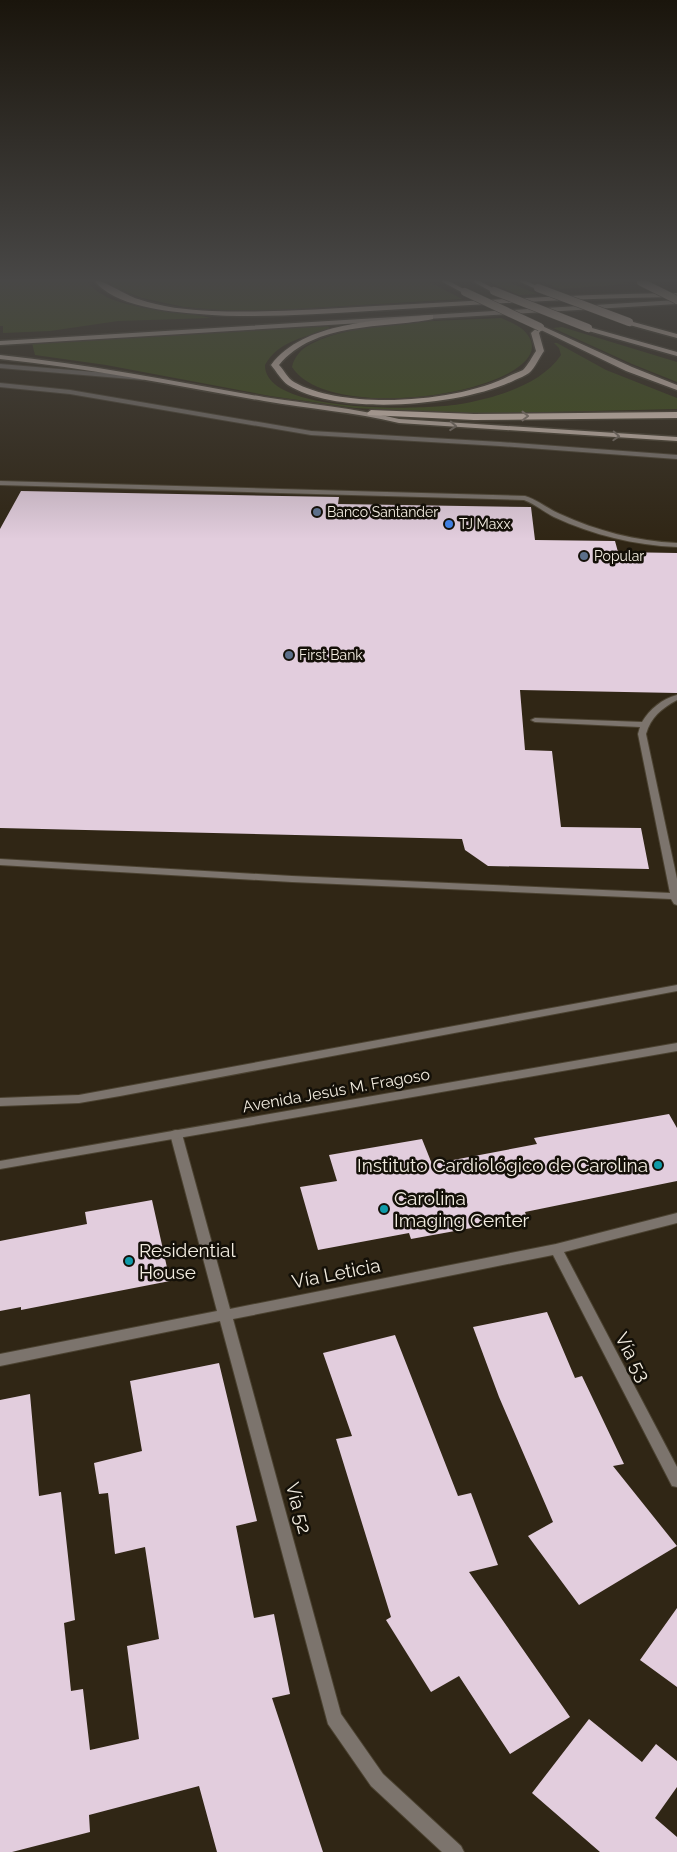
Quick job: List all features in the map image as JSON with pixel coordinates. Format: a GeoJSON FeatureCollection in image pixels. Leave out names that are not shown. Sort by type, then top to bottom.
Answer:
{"type":"FeatureCollection","features":[{"type":"Feature","properties":{"kind":"highway"},"geometry":{"type":"LineString","coordinates":[[275,366],[277,372],[284,378],[305,390],[343,399],[387,403],[458,397],[503,384],[520,375],[531,366]]}},
{"type":"Feature","properties":{"kind":"highway"},"geometry":{"type":"LineString","coordinates":[[623,366],[677,388]]}},
{"type":"Feature","properties":{"kind":"highway"},"geometry":{"type":"LineString","coordinates":[[371,413],[466,417],[677,415]]}},
{"type":"Feature","properties":{"kind":"main road"},"geometry":{"type":"LineString","coordinates":[[82,366],[280,401],[371,413],[399,421],[450,426],[677,440]]}},
{"type":"Feature","properties":{"kind":"street"},"geometry":{"type":"LineString","coordinates":[[8,366],[37,368],[98,376],[156,379]]}},
{"type":"Feature","properties":{"kind":"street"},"geometry":{"type":"LineString","coordinates":[[0,385],[70,392],[311,434],[500,444],[677,457]]}},
{"type":"Feature","properties":{"kind":"street"},"geometry":{"type":"LineString","coordinates":[[0,483],[525,498],[532,500],[557,516],[626,540],[648,544],[677,545]]}},
{"type":"Feature","properties":{"kind":"street"},"geometry":{"type":"LineString","coordinates":[[0,862],[676,900],[642,734],[645,720],[659,707],[677,697]]}},
{"type":"Feature","properties":{"kind":"street"},"geometry":{"type":"LineString","coordinates":[[535,720],[644,725]]}},
{"type":"Feature","properties":{"kind":"street"},"geometry":{"type":"LineString","coordinates":[[0,1102],[79,1099],[677,988]]}},
{"type":"Feature","properties":{"kind":"street","name":"Avenida Jesús M. Fragoso"},"geometry":{"type":"LineString","coordinates":[[0,1165],[677,1047]]}},
{"type":"Feature","properties":{"kind":"street","name":"Vía 52"},"geometry":{"type":"LineString","coordinates":[[176,1134],[334,1718],[376,1780],[455,1852]]}},
{"type":"Feature","properties":{"kind":"street","name":"Vía Leticia"},"geometry":{"type":"LineString","coordinates":[[0,1360],[556,1249],[677,1218]]}},
{"type":"Feature","properties":{"kind":"street","name":"Vía 53"},"geometry":{"type":"LineString","coordinates":[[556,1249],[677,1481]]}},
{"type":"Feature","properties":{"kind":"green space"},"geometry":{"type":"Polygon","coordinates":[[[114,366],[266,366],[272,381],[291,393],[318,401],[350,406],[416,407],[461,404],[502,394],[530,382],[550,366],[600,366],[677,398],[677,409],[471,414],[355,408],[270,396],[114,366]]]}},
{"type":"Feature","properties":{"kind":"green space"},"geometry":{"type":"Polygon","coordinates":[[[518,366],[514,370],[482,384],[440,394],[395,398],[352,396],[315,386],[292,367],[518,366]]]}},
{"type":"Feature","properties":{"kind":"green space"},"geometry":{"type":"Polygon","coordinates":[[[638,366],[677,366],[677,382],[638,366]]]}},
{"type":"Feature","properties":{"kind":"building"},"geometry":{"type":"Polygon","coordinates":[[[21,491],[339,497],[338,504],[531,507],[535,540],[615,541],[618,552],[677,553],[677,693],[520,690],[525,750],[552,751],[561,827],[641,828],[649,869],[488,866],[465,850],[462,839],[0,828],[0,529],[21,491]]]}},
{"type":"Feature","properties":{"kind":"building"},"geometry":{"type":"Polygon","coordinates":[[[669,1114],[677,1128],[677,1181],[525,1212],[527,1218],[411,1239],[409,1233],[318,1250],[300,1187],[337,1181],[329,1155],[422,1139],[432,1164],[537,1144],[534,1138],[669,1114]]]}},
{"type":"Feature","properties":{"kind":"building"},"geometry":{"type":"Polygon","coordinates":[[[152,1200],[170,1281],[21,1310],[21,1307],[0,1311],[0,1241],[87,1224],[85,1212],[152,1200]]]}},
{"type":"Feature","properties":{"kind":"building"},"geometry":{"type":"Polygon","coordinates":[[[547,1312],[575,1378],[582,1376],[624,1464],[613,1466],[677,1546],[579,1605],[528,1536],[553,1522],[499,1397],[473,1327],[547,1312]]]}},
{"type":"Feature","properties":{"kind":"building"},"geometry":{"type":"Polygon","coordinates":[[[395,1335],[458,1496],[471,1493],[498,1565],[469,1572],[570,1717],[510,1754],[459,1676],[431,1692],[386,1620],[391,1617],[336,1439],[352,1436],[323,1353],[395,1335]]]}},
{"type":"Feature","properties":{"kind":"building"},"geometry":{"type":"Polygon","coordinates":[[[219,1363],[257,1521],[236,1526],[254,1618],[274,1614],[290,1694],[272,1698],[323,1852],[217,1852],[199,1786],[89,1815],[90,1832],[12,1852],[0,1852],[0,1400],[30,1394],[39,1496],[61,1492],[75,1620],[64,1623],[71,1691],[83,1689],[90,1750],[139,1739],[127,1646],[159,1639],[145,1547],[115,1554],[108,1493],[99,1494],[94,1463],[142,1451],[130,1381],[219,1363]]]}},
{"type":"Feature","properties":{"kind":"building"},"geometry":{"type":"Polygon","coordinates":[[[677,1608],[677,1687],[640,1660],[677,1608]]]}},
{"type":"Feature","properties":{"kind":"building"},"geometry":{"type":"Polygon","coordinates":[[[589,1719],[642,1762],[656,1744],[677,1761],[677,1787],[655,1818],[677,1837],[677,1852],[600,1852],[532,1793],[589,1719]]]}},
{"type":"Feature","properties":{"kind":"place","name":"Banco Santander"},"geometry":{"type":"Point","coordinates":[317,512]}},
{"type":"Feature","properties":{"kind":"place","name":"TJ Maxx"},"geometry":{"type":"Point","coordinates":[449,524]}},
{"type":"Feature","properties":{"kind":"place","name":"Popular"},"geometry":{"type":"Point","coordinates":[584,556]}},
{"type":"Feature","properties":{"kind":"place","name":"First Bank"},"geometry":{"type":"Point","coordinates":[289,655]}},
{"type":"Feature","properties":{"kind":"place","name":"Instituto Cardiológico de Carolina"},"geometry":{"type":"Point","coordinates":[658,1165]}},
{"type":"Feature","properties":{"kind":"place","name":"Carolina Imaging Center"},"geometry":{"type":"Point","coordinates":[384,1209]}},
{"type":"Feature","properties":{"kind":"place","name":"Residential House"},"geometry":{"type":"Point","coordinates":[129,1261]}}]}
